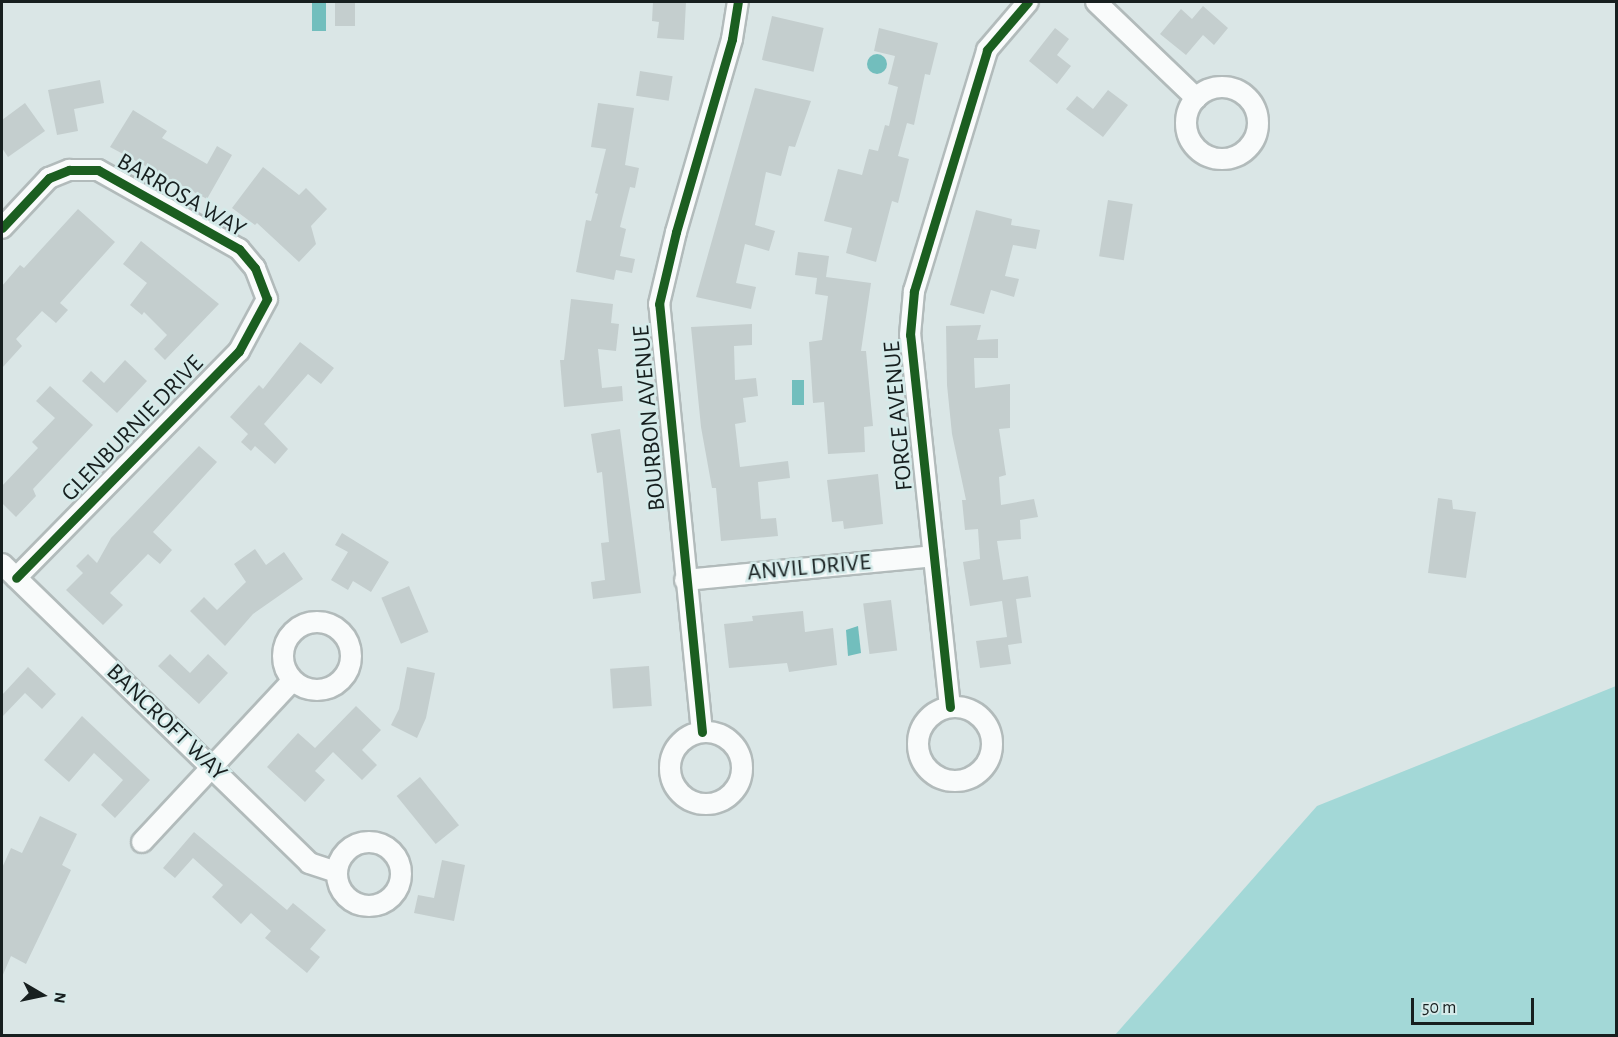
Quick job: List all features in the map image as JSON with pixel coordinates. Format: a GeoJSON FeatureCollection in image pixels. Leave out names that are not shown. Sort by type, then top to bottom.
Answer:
{"type":"FeatureCollection","features":[{"type":"Feature","properties":{"kind":"street","name":"BOURBON AVENUE"},"geometry":{"type":"LineString","coordinates":[[702,732],[659,304],[676,232],[732,39],[738,2]]}},
{"type":"Feature","properties":{"kind":"street","name":"FORGE AVENUE"},"geometry":{"type":"LineString","coordinates":[[950,707],[910,335],[914,291],[987,50],[1028,2]]}},
{"type":"Feature","properties":{"kind":"street"},"geometry":{"type":"LineString","coordinates":[[1096,2],[1196,98]]}},
{"type":"Feature","properties":{"kind":"street","name":"BARROSA WAY"},"geometry":{"type":"LineString","coordinates":[[2,228],[49,178],[69,170],[99,170],[239,249],[255,268],[267,299]]}},
{"type":"Feature","properties":{"kind":"street","name":"GLENBURNIE DRIVE"},"geometry":{"type":"LineString","coordinates":[[9,571],[239,351],[267,299]]}},
{"type":"Feature","properties":{"kind":"street","name":"ANVIL DRIVE"},"geometry":{"type":"LineString","coordinates":[[685,580],[933,556]]}},
{"type":"Feature","properties":{"kind":"street","name":"BANCROFT WAY"},"geometry":{"type":"LineString","coordinates":[[9,571],[309,863],[336,872]]}},
{"type":"Feature","properties":{"kind":"street"},"geometry":{"type":"LineString","coordinates":[[142,842],[213,769],[292,681]]}},
{"type":"Feature","properties":{"kind":"shaded area"},"geometry":{"type":"Polygon","coordinates":[[[312,2],[326,2],[326,31],[312,31],[312,2]]]}},
{"type":"Feature","properties":{"kind":"shaded area"},"geometry":{"type":"Polygon","coordinates":[[[877,54],[884,57],[887,64],[884,71],[877,74],[870,71],[867,64],[870,57],[877,54]]]}},
{"type":"Feature","properties":{"kind":"shaded area"},"geometry":{"type":"Polygon","coordinates":[[[792,380],[804,380],[804,405],[792,405],[792,380]]]}},
{"type":"Feature","properties":{"kind":"shaded area"},"geometry":{"type":"Polygon","coordinates":[[[858,626],[861,653],[848,656],[846,630],[858,626]]]}},
{"type":"Feature","properties":{"kind":"shaded area"},"geometry":{"type":"Polygon","coordinates":[[[1616,686],[1616,1035],[1115,1035],[1317,806],[1616,686]]]}},
{"type":"Feature","properties":{"kind":"building"},"geometry":{"type":"Polygon","coordinates":[[[335,2],[355,2],[355,26],[335,26],[335,2]]]}},
{"type":"Feature","properties":{"kind":"building"},"geometry":{"type":"Polygon","coordinates":[[[653,2],[686,2],[684,40],[657,38],[659,22],[652,21],[653,2]]]}},
{"type":"Feature","properties":{"kind":"building"},"geometry":{"type":"Polygon","coordinates":[[[1203,6],[1228,28],[1214,45],[1203,35],[1186,55],[1160,34],[1181,9],[1192,19],[1203,6]]]}},
{"type":"Feature","properties":{"kind":"building"},"geometry":{"type":"Polygon","coordinates":[[[772,16],[824,28],[814,72],[762,60],[772,16]]]}},
{"type":"Feature","properties":{"kind":"building"},"geometry":{"type":"Polygon","coordinates":[[[879,28],[938,43],[930,75],[925,74],[914,125],[907,123],[898,156],[909,159],[898,203],[892,201],[876,262],[846,253],[852,228],[824,221],[838,169],[862,175],[869,149],[878,151],[885,125],[889,126],[898,87],[888,84],[895,56],[874,51],[879,28]]]}},
{"type":"Feature","properties":{"kind":"building"},"geometry":{"type":"Polygon","coordinates":[[[1055,28],[1069,39],[1057,55],[1071,66],[1057,84],[1029,61],[1055,28]]]}},
{"type":"Feature","properties":{"kind":"building"},"geometry":{"type":"Polygon","coordinates":[[[640,71],[673,76],[669,101],[636,96],[640,71]]]}},
{"type":"Feature","properties":{"kind":"building"},"geometry":{"type":"Polygon","coordinates":[[[100,80],[104,103],[74,109],[78,131],[57,135],[48,90],[100,80]]]}},
{"type":"Feature","properties":{"kind":"building"},"geometry":{"type":"Polygon","coordinates":[[[755,88],[811,101],[795,147],[789,146],[781,176],[766,172],[755,225],[775,231],[769,251],[745,244],[736,283],[756,287],[751,309],[696,297],[755,88]]]}},
{"type":"Feature","properties":{"kind":"building"},"geometry":{"type":"Polygon","coordinates":[[[1108,90],[1128,105],[1103,137],[1066,109],[1077,96],[1093,109],[1108,90]]]}},
{"type":"Feature","properties":{"kind":"building"},"geometry":{"type":"Polygon","coordinates":[[[25,103],[45,131],[8,157],[2,148],[2,120],[25,103]]]}},
{"type":"Feature","properties":{"kind":"building"},"geometry":{"type":"Polygon","coordinates":[[[598,103],[634,108],[625,165],[639,168],[635,188],[630,187],[620,227],[626,229],[620,256],[635,259],[632,273],[616,270],[614,280],[576,272],[586,220],[591,221],[598,194],[595,193],[606,149],[591,147],[598,103]]]}},
{"type":"Feature","properties":{"kind":"building"},"geometry":{"type":"Polygon","coordinates":[[[133,110],[167,131],[162,138],[207,164],[217,146],[232,155],[207,199],[110,147],[133,110]]]}},
{"type":"Feature","properties":{"kind":"building"},"geometry":{"type":"Polygon","coordinates":[[[263,167],[299,195],[306,188],[327,209],[311,226],[316,244],[299,262],[257,223],[255,225],[232,208],[263,167]]]}},
{"type":"Feature","properties":{"kind":"building"},"geometry":{"type":"Polygon","coordinates":[[[1108,200],[1133,204],[1124,260],[1099,256],[1108,200]]]}},
{"type":"Feature","properties":{"kind":"building"},"geometry":{"type":"Polygon","coordinates":[[[78,209],[115,242],[60,303],[68,310],[56,323],[42,311],[16,339],[22,346],[2,368],[2,286],[20,265],[24,268],[78,209]]]}},
{"type":"Feature","properties":{"kind":"building"},"geometry":{"type":"Polygon","coordinates":[[[976,210],[1012,219],[1011,225],[1040,230],[1036,249],[1013,245],[1005,276],[1019,279],[1014,297],[991,290],[984,314],[950,305],[976,210]]]}},
{"type":"Feature","properties":{"kind":"building"},"geometry":{"type":"Polygon","coordinates":[[[141,241],[219,304],[165,360],[154,349],[167,335],[144,312],[142,315],[130,305],[147,283],[123,264],[141,241]]]}},
{"type":"Feature","properties":{"kind":"building"},"geometry":{"type":"Polygon","coordinates":[[[798,252],[829,256],[826,277],[871,283],[861,351],[866,351],[873,426],[864,427],[865,452],[828,454],[824,402],[813,403],[809,342],[822,340],[828,296],[815,294],[817,278],[795,275],[798,252]]]}},
{"type":"Feature","properties":{"kind":"building"},"geometry":{"type":"Polygon","coordinates":[[[571,299],[613,304],[611,323],[619,324],[616,351],[598,349],[602,388],[622,386],[623,401],[564,407],[560,360],[564,360],[571,299]]]}},
{"type":"Feature","properties":{"kind":"building"},"geometry":{"type":"Polygon","coordinates":[[[752,324],[752,345],[734,346],[735,380],[756,378],[758,396],[743,398],[746,422],[735,424],[740,467],[788,461],[790,478],[758,482],[761,519],[776,518],[778,536],[721,541],[716,488],[712,488],[701,427],[691,327],[752,324]]]}},
{"type":"Feature","properties":{"kind":"building"},"geometry":{"type":"Polygon","coordinates":[[[981,325],[977,340],[998,339],[998,358],[974,358],[975,388],[1010,384],[1010,428],[999,429],[1006,475],[999,477],[1001,505],[1034,499],[1038,517],[1020,520],[1021,539],[997,541],[1003,580],[1028,576],[1031,597],[1016,599],[1022,643],[1008,645],[1011,664],[980,668],[976,641],[1007,637],[1002,601],[970,606],[963,562],[980,559],[978,529],[965,530],[962,500],[966,500],[952,434],[947,385],[946,326],[981,325]]]}},
{"type":"Feature","properties":{"kind":"building"},"geometry":{"type":"Polygon","coordinates":[[[300,342],[334,368],[321,384],[308,374],[264,424],[288,449],[275,464],[255,446],[251,451],[241,442],[248,434],[230,417],[259,385],[263,389],[300,342]]]}},
{"type":"Feature","properties":{"kind":"building"},"geometry":{"type":"Polygon","coordinates":[[[125,360],[147,381],[117,413],[82,381],[91,371],[104,383],[125,360]]]}},
{"type":"Feature","properties":{"kind":"building"},"geometry":{"type":"Polygon","coordinates":[[[50,386],[93,425],[33,489],[36,496],[16,517],[2,503],[2,486],[38,448],[32,442],[55,418],[36,401],[50,386]]]}},
{"type":"Feature","properties":{"kind":"building"},"geometry":{"type":"Polygon","coordinates":[[[620,429],[641,593],[593,599],[591,582],[605,580],[601,543],[609,542],[602,472],[597,473],[591,434],[620,429]]]}},
{"type":"Feature","properties":{"kind":"building"},"geometry":{"type":"Polygon","coordinates":[[[199,446],[217,462],[153,532],[172,550],[160,564],[148,554],[110,593],[123,605],[103,625],[66,590],[83,573],[76,566],[88,554],[97,563],[111,538],[199,446]]]}},
{"type":"Feature","properties":{"kind":"building"},"geometry":{"type":"Polygon","coordinates":[[[878,474],[883,524],[844,529],[843,521],[832,522],[827,480],[878,474]]]}},
{"type":"Feature","properties":{"kind":"building"},"geometry":{"type":"Polygon","coordinates":[[[1438,498],[1452,500],[1453,509],[1476,512],[1466,578],[1428,573],[1438,498]]]}},
{"type":"Feature","properties":{"kind":"building"},"geometry":{"type":"Polygon","coordinates":[[[342,533],[389,562],[371,592],[353,581],[348,590],[331,580],[348,552],[335,545],[342,533]]]}},
{"type":"Feature","properties":{"kind":"building"},"geometry":{"type":"Polygon","coordinates":[[[255,549],[266,565],[284,552],[303,579],[253,614],[225,646],[190,611],[204,597],[217,610],[246,582],[234,564],[255,549]]]}},
{"type":"Feature","properties":{"kind":"building"},"geometry":{"type":"Polygon","coordinates":[[[409,586],[429,632],[401,644],[381,598],[409,586]]]}},
{"type":"Feature","properties":{"kind":"building"},"geometry":{"type":"Polygon","coordinates":[[[891,600],[897,651],[869,654],[863,603],[891,600]]]}},
{"type":"Feature","properties":{"kind":"building"},"geometry":{"type":"Polygon","coordinates":[[[803,611],[805,632],[833,628],[837,665],[789,672],[787,663],[729,668],[724,624],[753,621],[752,616],[803,611]]]}},
{"type":"Feature","properties":{"kind":"building"},"geometry":{"type":"Polygon","coordinates":[[[170,654],[190,673],[208,654],[228,673],[199,704],[158,666],[170,654]]]}},
{"type":"Feature","properties":{"kind":"building"},"geometry":{"type":"Polygon","coordinates":[[[649,666],[652,706],[613,709],[610,669],[649,666]]]}},
{"type":"Feature","properties":{"kind":"building"},"geometry":{"type":"Polygon","coordinates":[[[28,667],[56,694],[42,709],[25,693],[2,717],[2,695],[28,667]]]}},
{"type":"Feature","properties":{"kind":"building"},"geometry":{"type":"Polygon","coordinates":[[[407,667],[435,673],[426,718],[417,738],[391,725],[399,709],[407,667]]]}},
{"type":"Feature","properties":{"kind":"building"},"geometry":{"type":"Polygon","coordinates":[[[356,706],[381,730],[362,750],[377,765],[362,780],[333,752],[315,771],[325,780],[305,802],[267,767],[298,733],[315,748],[356,706]]]}},
{"type":"Feature","properties":{"kind":"building"},"geometry":{"type":"Polygon","coordinates":[[[82,716],[150,780],[115,818],[101,805],[123,780],[94,753],[69,782],[44,760],[82,716]]]}},
{"type":"Feature","properties":{"kind":"building"},"geometry":{"type":"Polygon","coordinates":[[[420,777],[459,825],[436,844],[397,796],[420,777]]]}},
{"type":"Feature","properties":{"kind":"building"},"geometry":{"type":"Polygon","coordinates":[[[40,816],[77,834],[62,865],[71,870],[26,964],[11,956],[2,977],[2,868],[11,848],[22,853],[40,816]]]}},
{"type":"Feature","properties":{"kind":"building"},"geometry":{"type":"Polygon","coordinates":[[[194,832],[287,910],[293,903],[326,930],[310,949],[320,957],[307,973],[265,938],[271,931],[251,913],[241,924],[212,897],[223,885],[193,858],[175,878],[163,868],[194,832]]]}},
{"type":"Feature","properties":{"kind":"building"},"geometry":{"type":"Polygon","coordinates":[[[442,860],[465,865],[454,921],[414,913],[418,895],[434,898],[442,860]]]}},
{"type":"Feature","properties":{"kind":"cycle path"},"geometry":{"type":"LineString","coordinates":[[702,732],[659,304],[676,232],[732,39],[738,2]]}},
{"type":"Feature","properties":{"kind":"cycle path"},"geometry":{"type":"LineString","coordinates":[[950,707],[910,335],[914,291],[987,50],[1028,2]]}},
{"type":"Feature","properties":{"kind":"cycle path"},"geometry":{"type":"LineString","coordinates":[[2,228],[49,178],[69,170],[98,170],[239,249],[255,268],[267,299],[239,351],[16,578]]}}]}
